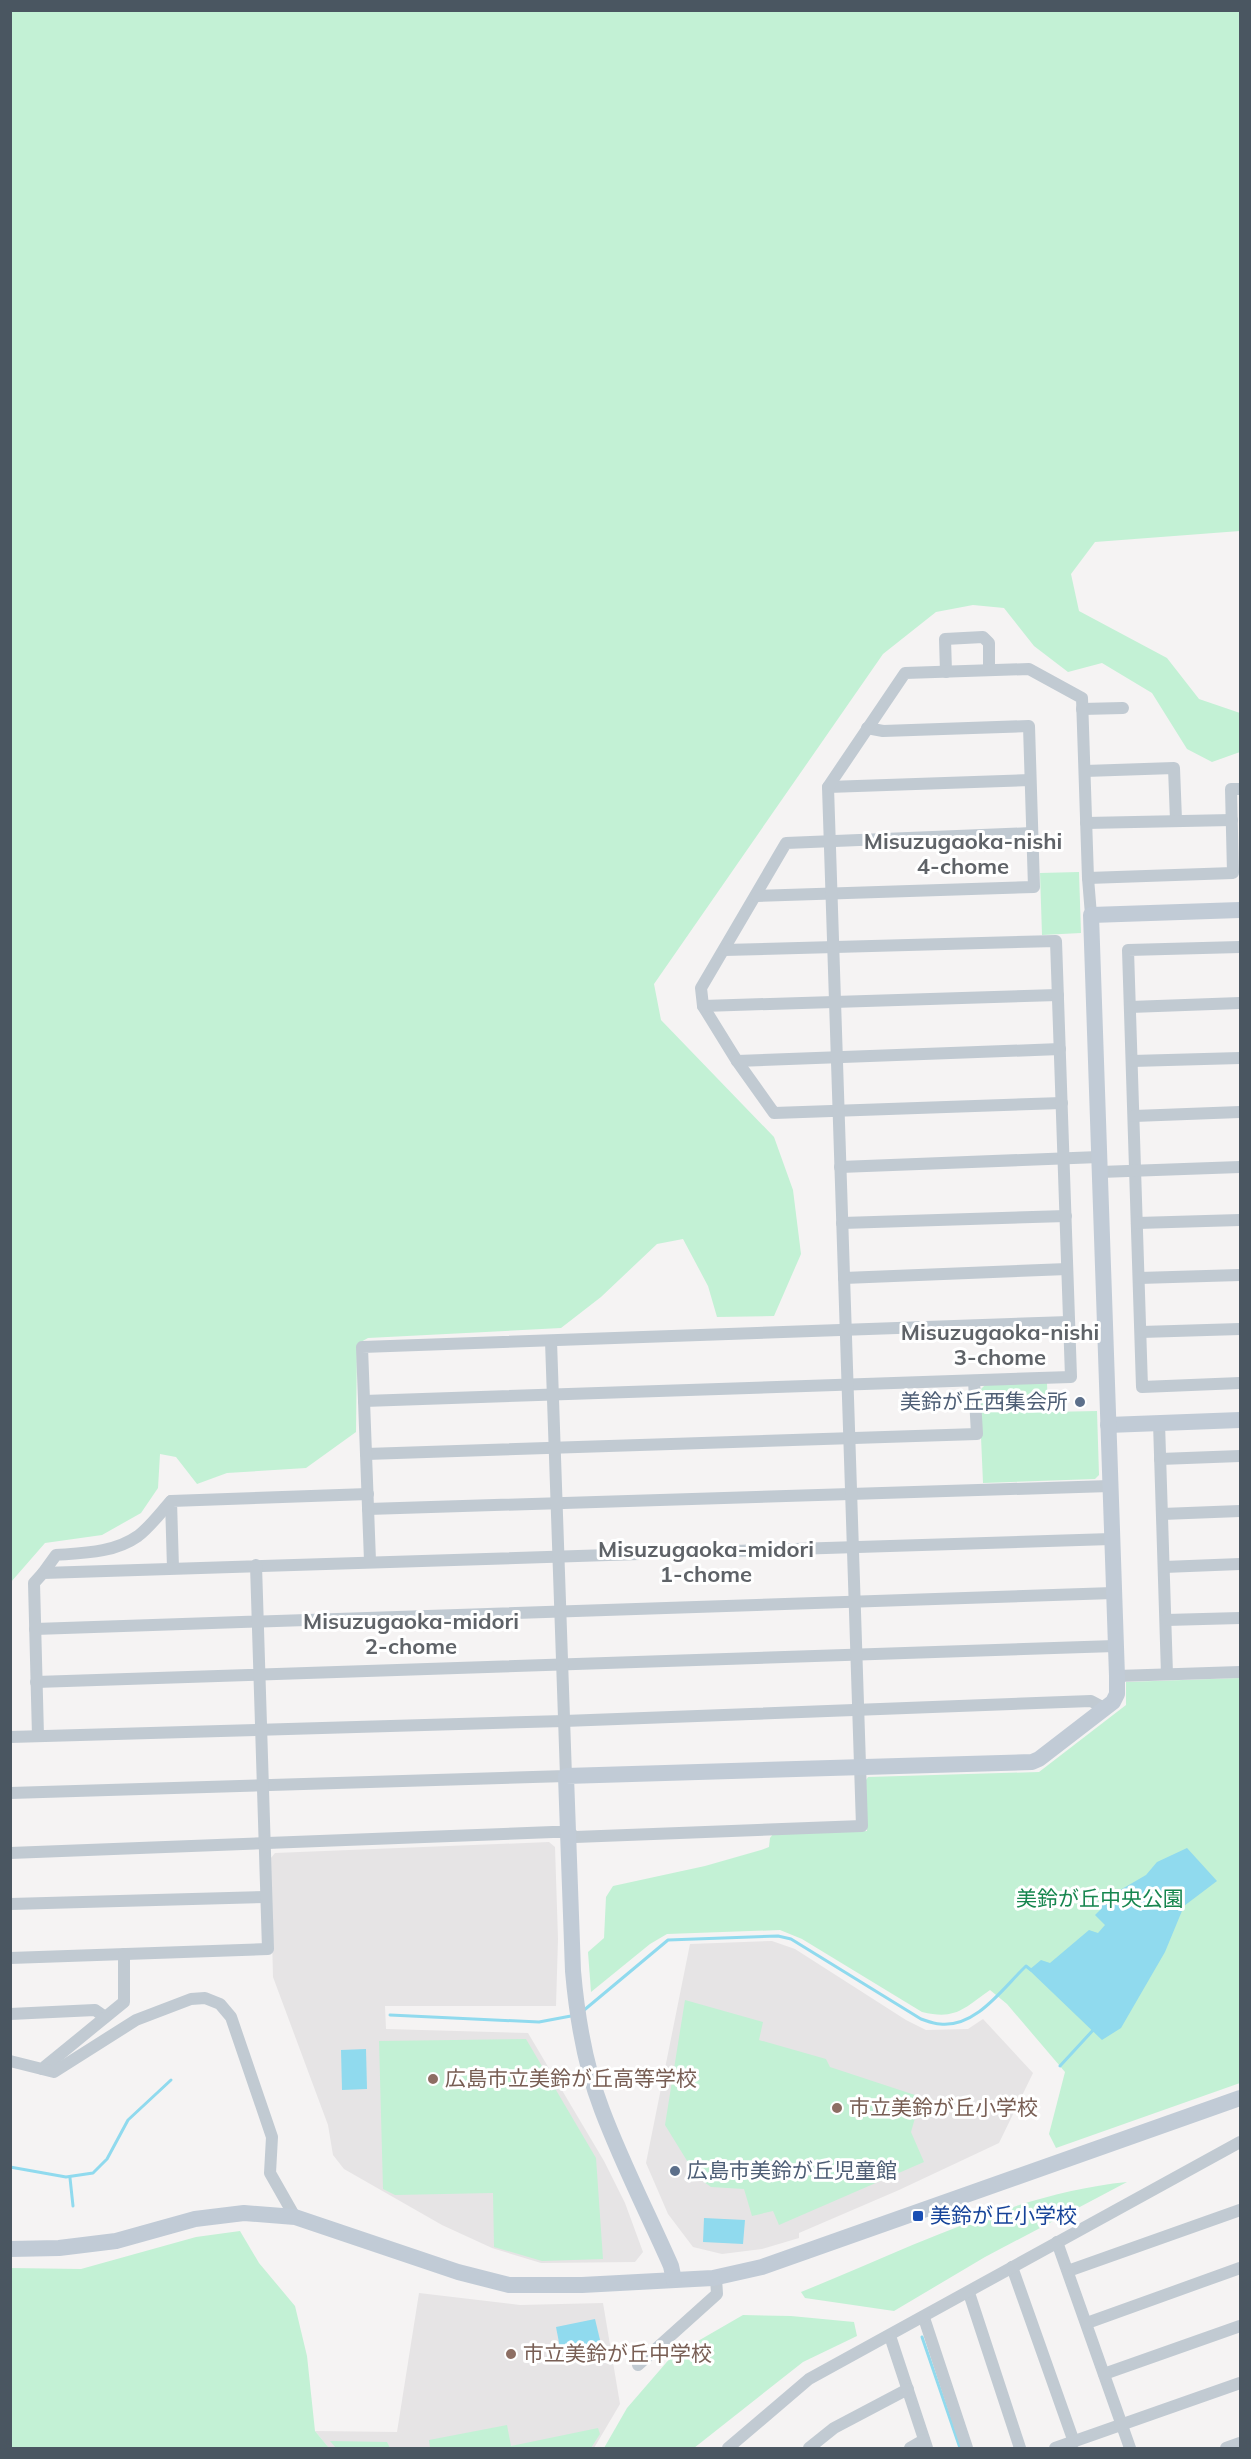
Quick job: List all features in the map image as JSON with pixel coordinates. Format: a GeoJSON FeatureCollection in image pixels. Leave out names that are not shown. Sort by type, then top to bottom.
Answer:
{"type":"FeatureCollection","features":[{"type":"Feature","properties":{"kind":"street"},"geometry":{"type":"LineString","coordinates":[[946,672],[945,639],[983,637],[989,643],[989,670]]}},
{"type":"Feature","properties":{"kind":"street"},"geometry":{"type":"LineString","coordinates":[[10,1793],[264,1784],[861,1768],[1032,1762],[1106,1709],[1117,1694],[1117,1676],[1082,698],[1029,669],[905,673],[828,787],[832,948],[861,1768],[862,1826],[575,1837],[568,1832],[10,1853]]}},
{"type":"Feature","properties":{"kind":"street"},"geometry":{"type":"LineString","coordinates":[[1082,710],[1123,708]]}},
{"type":"Feature","properties":{"kind":"street"},"geometry":{"type":"LineString","coordinates":[[757,896],[1034,887],[1029,726],[882,731],[867,728]]}},
{"type":"Feature","properties":{"kind":"street"},"geometry":{"type":"LineString","coordinates":[[1084,771],[1174,768],[1176,820]]}},
{"type":"Feature","properties":{"kind":"street"},"geometry":{"type":"LineString","coordinates":[[828,787],[1030,780]]}},
{"type":"Feature","properties":{"kind":"street"},"geometry":{"type":"LineString","coordinates":[[1088,878],[1233,873],[1231,789],[1240,789]]}},
{"type":"Feature","properties":{"kind":"street"},"geometry":{"type":"LineString","coordinates":[[1086,824],[1232,820]]}},
{"type":"Feature","properties":{"kind":"street"},"geometry":{"type":"LineString","coordinates":[[1032,833],[786,843],[701,988],[703,1006],[737,1061],[774,1113],[1062,1103]]}},
{"type":"Feature","properties":{"kind":"street"},"geometry":{"type":"LineString","coordinates":[[1091,915],[1240,910]]}},
{"type":"Feature","properties":{"kind":"street"},"geometry":{"type":"LineString","coordinates":[[364,1401],[1071,1377],[1056,941],[724,950]]}},
{"type":"Feature","properties":{"kind":"street"},"geometry":{"type":"LineString","coordinates":[[1240,947],[1128,950],[1142,1387],[1240,1383]]}},
{"type":"Feature","properties":{"kind":"street"},"geometry":{"type":"LineString","coordinates":[[703,1006],[1058,995]]}},
{"type":"Feature","properties":{"kind":"street"},"geometry":{"type":"LineString","coordinates":[[1130,1007],[1240,1003]]}},
{"type":"Feature","properties":{"kind":"street"},"geometry":{"type":"LineString","coordinates":[[737,1061],[1060,1049]]}},
{"type":"Feature","properties":{"kind":"street"},"geometry":{"type":"LineString","coordinates":[[1132,1062],[1240,1058]]}},
{"type":"Feature","properties":{"kind":"street"},"geometry":{"type":"LineString","coordinates":[[1134,1116],[1240,1112]]}},
{"type":"Feature","properties":{"kind":"street"},"geometry":{"type":"LineString","coordinates":[[840,1167],[1064,1158],[1135,1170],[1240,1167]]}},
{"type":"Feature","properties":{"kind":"street"},"geometry":{"type":"LineString","coordinates":[[842,1223],[1066,1216]]}},
{"type":"Feature","properties":{"kind":"street"},"geometry":{"type":"LineString","coordinates":[[1137,1224],[1240,1220]]}},
{"type":"Feature","properties":{"kind":"street"},"geometry":{"type":"LineString","coordinates":[[844,1278],[1067,1269]]}},
{"type":"Feature","properties":{"kind":"street"},"geometry":{"type":"LineString","coordinates":[[1139,1278],[1240,1275]]}},
{"type":"Feature","properties":{"kind":"street"},"geometry":{"type":"LineString","coordinates":[[370,1561],[362,1347],[1069,1322]]}},
{"type":"Feature","properties":{"kind":"street"},"geometry":{"type":"LineString","coordinates":[[1141,1332],[1240,1329]]}},
{"type":"Feature","properties":{"kind":"street"},"geometry":{"type":"LineString","coordinates":[[551,1341],[573,1971],[580,2025],[601,2109],[671,2266],[674,2280]]}},
{"type":"Feature","properties":{"kind":"street"},"geometry":{"type":"LineString","coordinates":[[366,1454],[977,1434],[975,1381]]}},
{"type":"Feature","properties":{"kind":"street"},"geometry":{"type":"LineString","coordinates":[[1108,1425],[1240,1420]]}},
{"type":"Feature","properties":{"kind":"street"},"geometry":{"type":"LineString","coordinates":[[1159,1423],[1167,1674]]}},
{"type":"Feature","properties":{"kind":"street"},"geometry":{"type":"LineString","coordinates":[[1160,1459],[1240,1456]]}},
{"type":"Feature","properties":{"kind":"street"},"geometry":{"type":"LineString","coordinates":[[368,1509],[1110,1486]]}},
{"type":"Feature","properties":{"kind":"street"},"geometry":{"type":"LineString","coordinates":[[38,1736],[34,1583],[56,1555],[95,1552],[116,1547],[138,1536],[171,1501],[368,1494]]}},
{"type":"Feature","properties":{"kind":"street"},"geometry":{"type":"LineString","coordinates":[[171,1501],[173,1568]]}},
{"type":"Feature","properties":{"kind":"street"},"geometry":{"type":"LineString","coordinates":[[1162,1514],[1240,1511]]}},
{"type":"Feature","properties":{"kind":"street"},"geometry":{"type":"LineString","coordinates":[[43,1573],[256,1564],[1111,1539]]}},
{"type":"Feature","properties":{"kind":"street"},"geometry":{"type":"LineString","coordinates":[[10,1958],[268,1949],[256,1564]]}},
{"type":"Feature","properties":{"kind":"street"},"geometry":{"type":"LineString","coordinates":[[1164,1567],[1240,1564]]}},
{"type":"Feature","properties":{"kind":"street"},"geometry":{"type":"LineString","coordinates":[[35,1629],[1113,1593]]}},
{"type":"Feature","properties":{"kind":"street"},"geometry":{"type":"LineString","coordinates":[[1166,1620],[1240,1618]]}},
{"type":"Feature","properties":{"kind":"street"},"geometry":{"type":"LineString","coordinates":[[36,1682],[1115,1646]]}},
{"type":"Feature","properties":{"kind":"street"},"geometry":{"type":"LineString","coordinates":[[1117,1676],[1240,1672]]}},
{"type":"Feature","properties":{"kind":"street"},"geometry":{"type":"LineString","coordinates":[[10,1737],[564,1721],[1091,1701],[1106,1709]]}},
{"type":"Feature","properties":{"kind":"street"},"geometry":{"type":"LineString","coordinates":[[10,1904],[266,1897]]}},
{"type":"Feature","properties":{"kind":"street"},"geometry":{"type":"LineString","coordinates":[[42,2069],[124,2002],[124,1954]]}},
{"type":"Feature","properties":{"kind":"street"},"geometry":{"type":"LineString","coordinates":[[10,2061],[54,2072],[136,2020],[191,1999],[205,1998],[220,2004],[231,2017],[272,2137],[270,2173],[296,2217]]}},
{"type":"Feature","properties":{"kind":"street"},"geometry":{"type":"LineString","coordinates":[[10,2014],[95,2010],[105,2017]]}},
{"type":"Feature","properties":{"kind":"street"},"geometry":{"type":"LineString","coordinates":[[10,2249],[59,2248],[116,2241],[195,2219],[244,2213],[296,2217],[458,2271],[509,2284],[582,2285],[716,2278],[762,2266],[1240,2098]]}},
{"type":"Feature","properties":{"kind":"street"},"geometry":{"type":"LineString","coordinates":[[728,2448],[809,2379],[924,2318],[1240,2142]]}},
{"type":"Feature","properties":{"kind":"street"},"geometry":{"type":"LineString","coordinates":[[1068,2271],[1240,2210]]}},
{"type":"Feature","properties":{"kind":"street"},"geometry":{"type":"LineString","coordinates":[[1058,2242],[1130,2448]]}},
{"type":"Feature","properties":{"kind":"street"},"geometry":{"type":"LineString","coordinates":[[1012,2267],[1074,2442]]}},
{"type":"Feature","properties":{"kind":"street"},"geometry":{"type":"LineString","coordinates":[[1087,2323],[1240,2268]]}},
{"type":"Feature","properties":{"kind":"street"},"geometry":{"type":"LineString","coordinates":[[638,2365],[717,2295],[716,2278]]}},
{"type":"Feature","properties":{"kind":"street"},"geometry":{"type":"LineString","coordinates":[[969,2293],[1020,2448]]}},
{"type":"Feature","properties":{"kind":"street"},"geometry":{"type":"LineString","coordinates":[[924,2318],[967,2448]]}},
{"type":"Feature","properties":{"kind":"street"},"geometry":{"type":"LineString","coordinates":[[1104,2374],[1240,2326]]}},
{"type":"Feature","properties":{"kind":"street"},"geometry":{"type":"LineString","coordinates":[[890,2336],[926,2444],[910,2448]]}},
{"type":"Feature","properties":{"kind":"street"},"geometry":{"type":"LineString","coordinates":[[1054,2448],[1240,2383]]}},
{"type":"Feature","properties":{"kind":"street"},"geometry":{"type":"LineString","coordinates":[[809,2448],[834,2428],[908,2389]]}},
{"type":"Feature","properties":{"kind":"street"},"geometry":{"type":"LineString","coordinates":[[1226,2448],[1240,2443]]}},
{"type":"Feature","properties":{"kind":"shaded area","name":"広島市立美鈴が丘高等学校"},"geometry":{"type":"Polygon","coordinates":[[[549,1842],[555,1847],[558,1939],[556,2006],[385,2006],[386,2029],[528,2033],[604,2161],[625,2203],[643,2252],[635,2262],[541,2263],[492,2248],[442,2225],[344,2169],[333,2155],[328,2125],[273,1977],[270,1859],[275,1853],[549,1842]]]}},
{"type":"Feature","properties":{"kind":"shaded area","name":"市立美鈴が丘小学校"},"geometry":{"type":"Polygon","coordinates":[[[772,1941],[795,1949],[906,2020],[926,2030],[968,2029],[983,2019],[1033,2073],[999,2143],[899,2190],[799,2233],[799,2238],[762,2249],[722,2254],[693,2247],[668,2214],[646,2163],[690,1944],[772,1941]]]}},
{"type":"Feature","properties":{"kind":"shaded area","name":"市立美鈴が丘中学校"},"geometry":{"type":"Polygon","coordinates":[[[419,2293],[520,2305],[603,2303],[620,2404],[594,2448],[329,2448],[315,2431],[397,2432],[419,2293]]]}},
{"type":"Feature","properties":{"kind":"green space"},"geometry":{"type":"Polygon","coordinates":[[[11,11],[1240,11],[1240,531],[1095,542],[1071,574],[1079,611],[1167,658],[1199,699],[1240,713],[1240,752],[1212,762],[1187,749],[1152,693],[1102,663],[1068,672],[1034,646],[1004,608],[973,605],[936,612],[883,654],[654,984],[661,1020],[774,1137],[793,1190],[801,1254],[774,1316],[717,1317],[708,1286],[683,1239],[657,1244],[601,1297],[561,1328],[368,1338],[357,1344],[356,1432],[306,1468],[227,1473],[197,1484],[176,1457],[160,1454],[158,1488],[141,1513],[102,1535],[45,1543],[11,1582],[11,11]]]}},
{"type":"Feature","properties":{"kind":"green space"},"geometry":{"type":"Polygon","coordinates":[[[1079,872],[1081,933],[1042,935],[1040,873],[1079,872]]]}},
{"type":"Feature","properties":{"kind":"green space"},"geometry":{"type":"Polygon","coordinates":[[[1047,1383],[1048,1412],[1097,1411],[1099,1475],[1095,1479],[983,1483],[979,1391],[986,1384],[1047,1383]]]}},
{"type":"Feature","properties":{"kind":"green space","name":"美鈴が丘中央公園"},"geometry":{"type":"Polygon","coordinates":[[[1240,1678],[1240,2083],[1056,2148],[1049,2134],[1065,2072],[1007,2004],[990,1990],[966,2007],[951,2014],[922,2012],[802,1939],[780,1930],[667,1934],[650,1944],[591,1992],[588,1952],[604,1938],[606,1897],[613,1886],[705,1866],[761,1850],[769,1847],[773,1834],[867,1831],[866,1780],[868,1777],[1039,1772],[1126,1705],[1126,1682],[1240,1678]]]}},
{"type":"Feature","properties":{"kind":"green space"},"geometry":{"type":"Polygon","coordinates":[[[685,2000],[763,2022],[759,2040],[826,2059],[830,2067],[921,2097],[911,2132],[924,2162],[779,2225],[773,2211],[752,2216],[744,2189],[711,2187],[697,2177],[665,2125],[685,2000]]]}},
{"type":"Feature","properties":{"kind":"green space"},"geometry":{"type":"Polygon","coordinates":[[[526,2039],[596,2158],[603,2259],[542,2261],[494,2247],[493,2193],[395,2195],[383,2189],[379,2041],[526,2039]]]}},
{"type":"Feature","properties":{"kind":"green space"},"geometry":{"type":"Polygon","coordinates":[[[1127,2182],[985,2257],[894,2311],[805,2298],[801,2292],[961,2225],[1002,2211],[1085,2188],[1127,2182]]]}},
{"type":"Feature","properties":{"kind":"green space"},"geometry":{"type":"Polygon","coordinates":[[[240,2231],[259,2263],[295,2306],[307,2356],[315,2431],[329,2448],[11,2448],[11,2268],[81,2269],[196,2237],[240,2231]]]}},
{"type":"Feature","properties":{"kind":"green space"},"geometry":{"type":"Polygon","coordinates":[[[743,2315],[791,2316],[854,2322],[857,2336],[803,2362],[694,2448],[604,2448],[627,2408],[672,2356],[743,2315]]]}},
{"type":"Feature","properties":{"kind":"green space"},"geometry":{"type":"Polygon","coordinates":[[[507,2425],[511,2446],[598,2428],[600,2434],[591,2448],[430,2448],[429,2440],[507,2425]]]}},
{"type":"Feature","properties":{"kind":"green space"},"geometry":{"type":"Polygon","coordinates":[[[330,2441],[387,2442],[390,2448],[336,2448],[330,2441]]]}},
{"type":"Feature","properties":{"kind":"water"},"geometry":{"type":"Polygon","coordinates":[[[1187,1848],[1217,1881],[1184,1906],[1165,1952],[1121,2028],[1102,2040],[1029,1970],[1041,1960],[1050,1963],[1089,1930],[1098,1933],[1105,1925],[1095,1915],[1101,1909],[1096,1904],[1146,1875],[1157,1862],[1187,1848]]]}},
{"type":"Feature","properties":{"kind":"water"},"geometry":{"type":"Polygon","coordinates":[[[366,2049],[367,2089],[342,2090],[341,2050],[366,2049]]]}},
{"type":"Feature","properties":{"kind":"water"},"geometry":{"type":"Polygon","coordinates":[[[704,2218],[745,2220],[743,2244],[703,2242],[704,2218]]]}},
{"type":"Feature","properties":{"kind":"water"},"geometry":{"type":"Polygon","coordinates":[[[595,2319],[601,2344],[561,2353],[556,2327],[595,2319]]]}},
{"type":"Feature","properties":{"kind":"waterway"},"geometry":{"type":"LineString","coordinates":[[583,2011],[668,1940],[778,1936],[791,1939],[921,2019],[938,2024],[953,2024],[965,2020],[988,2005],[1026,1966],[1031,1970]]}},
{"type":"Feature","properties":{"kind":"waterway"},"geometry":{"type":"LineString","coordinates":[[390,2015],[539,2022],[571,2016]]}},
{"type":"Feature","properties":{"kind":"waterway"},"geometry":{"type":"LineString","coordinates":[[1060,2066],[1095,2028]]}},
{"type":"Feature","properties":{"kind":"waterway"},"geometry":{"type":"LineString","coordinates":[[10,2167],[66,2177],[93,2173],[107,2159],[128,2120],[171,2080]]}},
{"type":"Feature","properties":{"kind":"waterway"},"geometry":{"type":"LineString","coordinates":[[70,2178],[73,2206]]}},
{"type":"Feature","properties":{"kind":"waterway"},"geometry":{"type":"LineString","coordinates":[[922,2337],[960,2448]]}},
{"type":"Feature","properties":{"kind":"place","name":"美鈴が丘西集会所"},"geometry":{"type":"Point","coordinates":[1080,1402]}},
{"type":"Feature","properties":{"kind":"place","name":"広島市立美鈴が丘高等学校"},"geometry":{"type":"Point","coordinates":[433,2079]}},
{"type":"Feature","properties":{"kind":"place","name":"市立美鈴が丘小学校"},"geometry":{"type":"Point","coordinates":[837,2108]}},
{"type":"Feature","properties":{"kind":"place","name":"広島市美鈴が丘児童館"},"geometry":{"type":"Point","coordinates":[675,2171]}},
{"type":"Feature","properties":{"kind":"place","name":"美鈴が丘小学校"},"geometry":{"type":"Point","coordinates":[918,2216]}},
{"type":"Feature","properties":{"kind":"place","name":"市立美鈴が丘中学校"},"geometry":{"type":"Point","coordinates":[511,2354]}},
{"type":"Feature","properties":{"kind":"district","name":"Misuzugaoka-nishi 4-chome"},"geometry":{"type":"Point","coordinates":[963,854]}},
{"type":"Feature","properties":{"kind":"district","name":"Misuzugaoka-nishi 3-chome"},"geometry":{"type":"Point","coordinates":[1000,1344]}},
{"type":"Feature","properties":{"kind":"district","name":"Misuzugaoka-midori 1-chome"},"geometry":{"type":"Point","coordinates":[706,1562]}},
{"type":"Feature","properties":{"kind":"district","name":"Misuzugaoka-midori 2-chome"},"geometry":{"type":"Point","coordinates":[411,1634]}}]}
